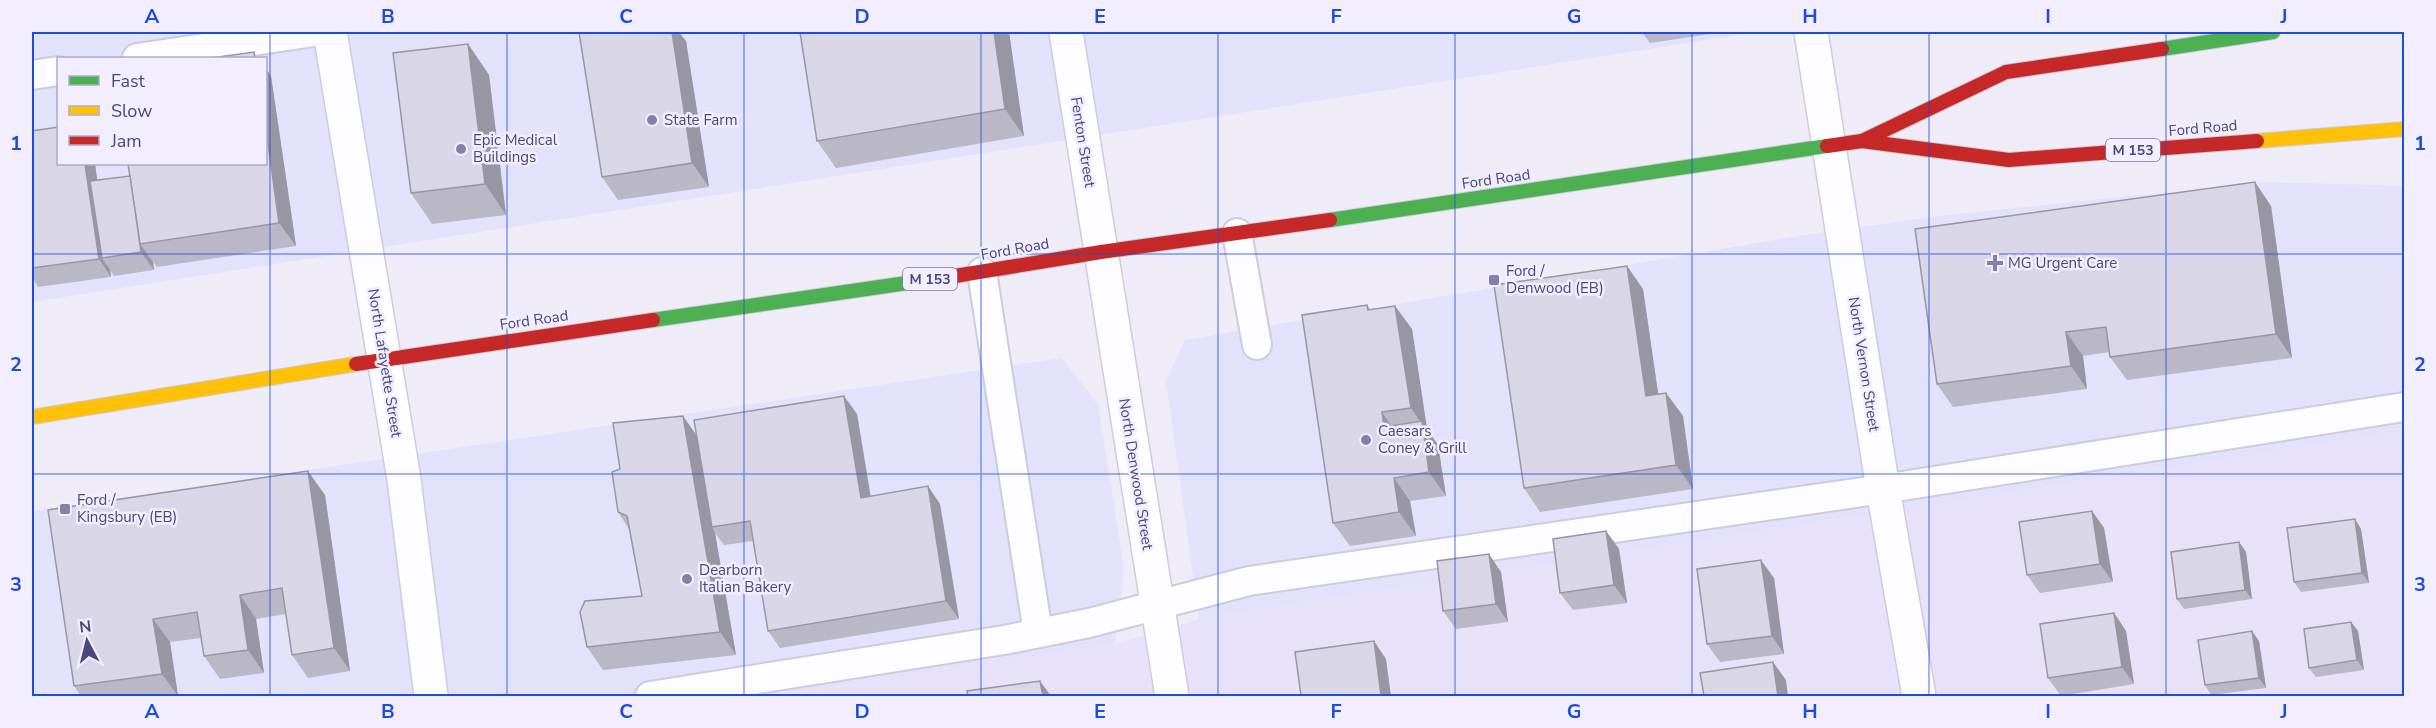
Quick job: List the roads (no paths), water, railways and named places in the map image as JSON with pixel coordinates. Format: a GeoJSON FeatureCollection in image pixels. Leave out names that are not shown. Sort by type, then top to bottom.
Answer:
{"type":"FeatureCollection","features":[{"type":"Feature","properties":{"kind":"main road","name":"Ford Road"},"geometry":{"type":"LineString","coordinates":[[1862,141],[2006,72],[2273,32]]}},
{"type":"Feature","properties":{"kind":"main road","name":"Ford Road"},"geometry":{"type":"LineString","coordinates":[[32,417],[385,359],[982,272],[1237,232],[1491,197],[1829,145],[1862,141],[2009,160],[2404,129]]}},
{"type":"Feature","properties":{"kind":"street","name":"North Lafayette Street"},"geometry":{"type":"LineString","coordinates":[[330,32],[404,479],[431,696]]}},
{"type":"Feature","properties":{"kind":"street","name":"Fenton Street"},"geometry":{"type":"LineString","coordinates":[[1066,32],[1101,252]]}},
{"type":"Feature","properties":{"kind":"street","name":"North Vernon Street"},"geometry":{"type":"LineString","coordinates":[[1811,32],[1883,489],[1919,696]]}},
{"type":"Feature","properties":{"kind":"street","name":"North Denwood Street"},"geometry":{"type":"LineString","coordinates":[[1101,252],[1172,696]]}},
{"type":"Feature","properties":{"kind":"lane"},"geometry":{"type":"LineString","coordinates":[[144,57],[314,32]]}},
{"type":"Feature","properties":{"kind":"lane"},"geometry":{"type":"LineString","coordinates":[[32,75],[57,71]]}},
{"type":"Feature","properties":{"kind":"lane"},"geometry":{"type":"LineString","coordinates":[[1237,232],[1257,345]]}},
{"type":"Feature","properties":{"kind":"lane"},"geometry":{"type":"LineString","coordinates":[[982,272],[1038,633]]}},
{"type":"Feature","properties":{"kind":"lane"},"geometry":{"type":"LineString","coordinates":[[650,696],[1004,640],[1157,607],[1249,581],[1883,489],[2404,408]]}},
{"type":"Feature","properties":{"kind":"place","name":"State Farm"},"geometry":{"type":"Point","coordinates":[652,120]}},
{"type":"Feature","properties":{"kind":"place","name":"Epic Medical Buildings"},"geometry":{"type":"Point","coordinates":[461,149]}},
{"type":"Feature","properties":{"kind":"place","name":"MG Urgent Care"},"geometry":{"type":"Point","coordinates":[1995,263]}},
{"type":"Feature","properties":{"kind":"place","name":"Ford / Denwood (EB)"},"geometry":{"type":"Point","coordinates":[1494,280]}},
{"type":"Feature","properties":{"kind":"place","name":"Caesars Coney & Grill"},"geometry":{"type":"Point","coordinates":[1366,440]}},
{"type":"Feature","properties":{"kind":"place","name":"Ford / Kingsbury (EB)"},"geometry":{"type":"Point","coordinates":[65,509]}},
{"type":"Feature","properties":{"kind":"place","name":"Dearborn Italian Bakery"},"geometry":{"type":"Point","coordinates":[687,579]}}]}
